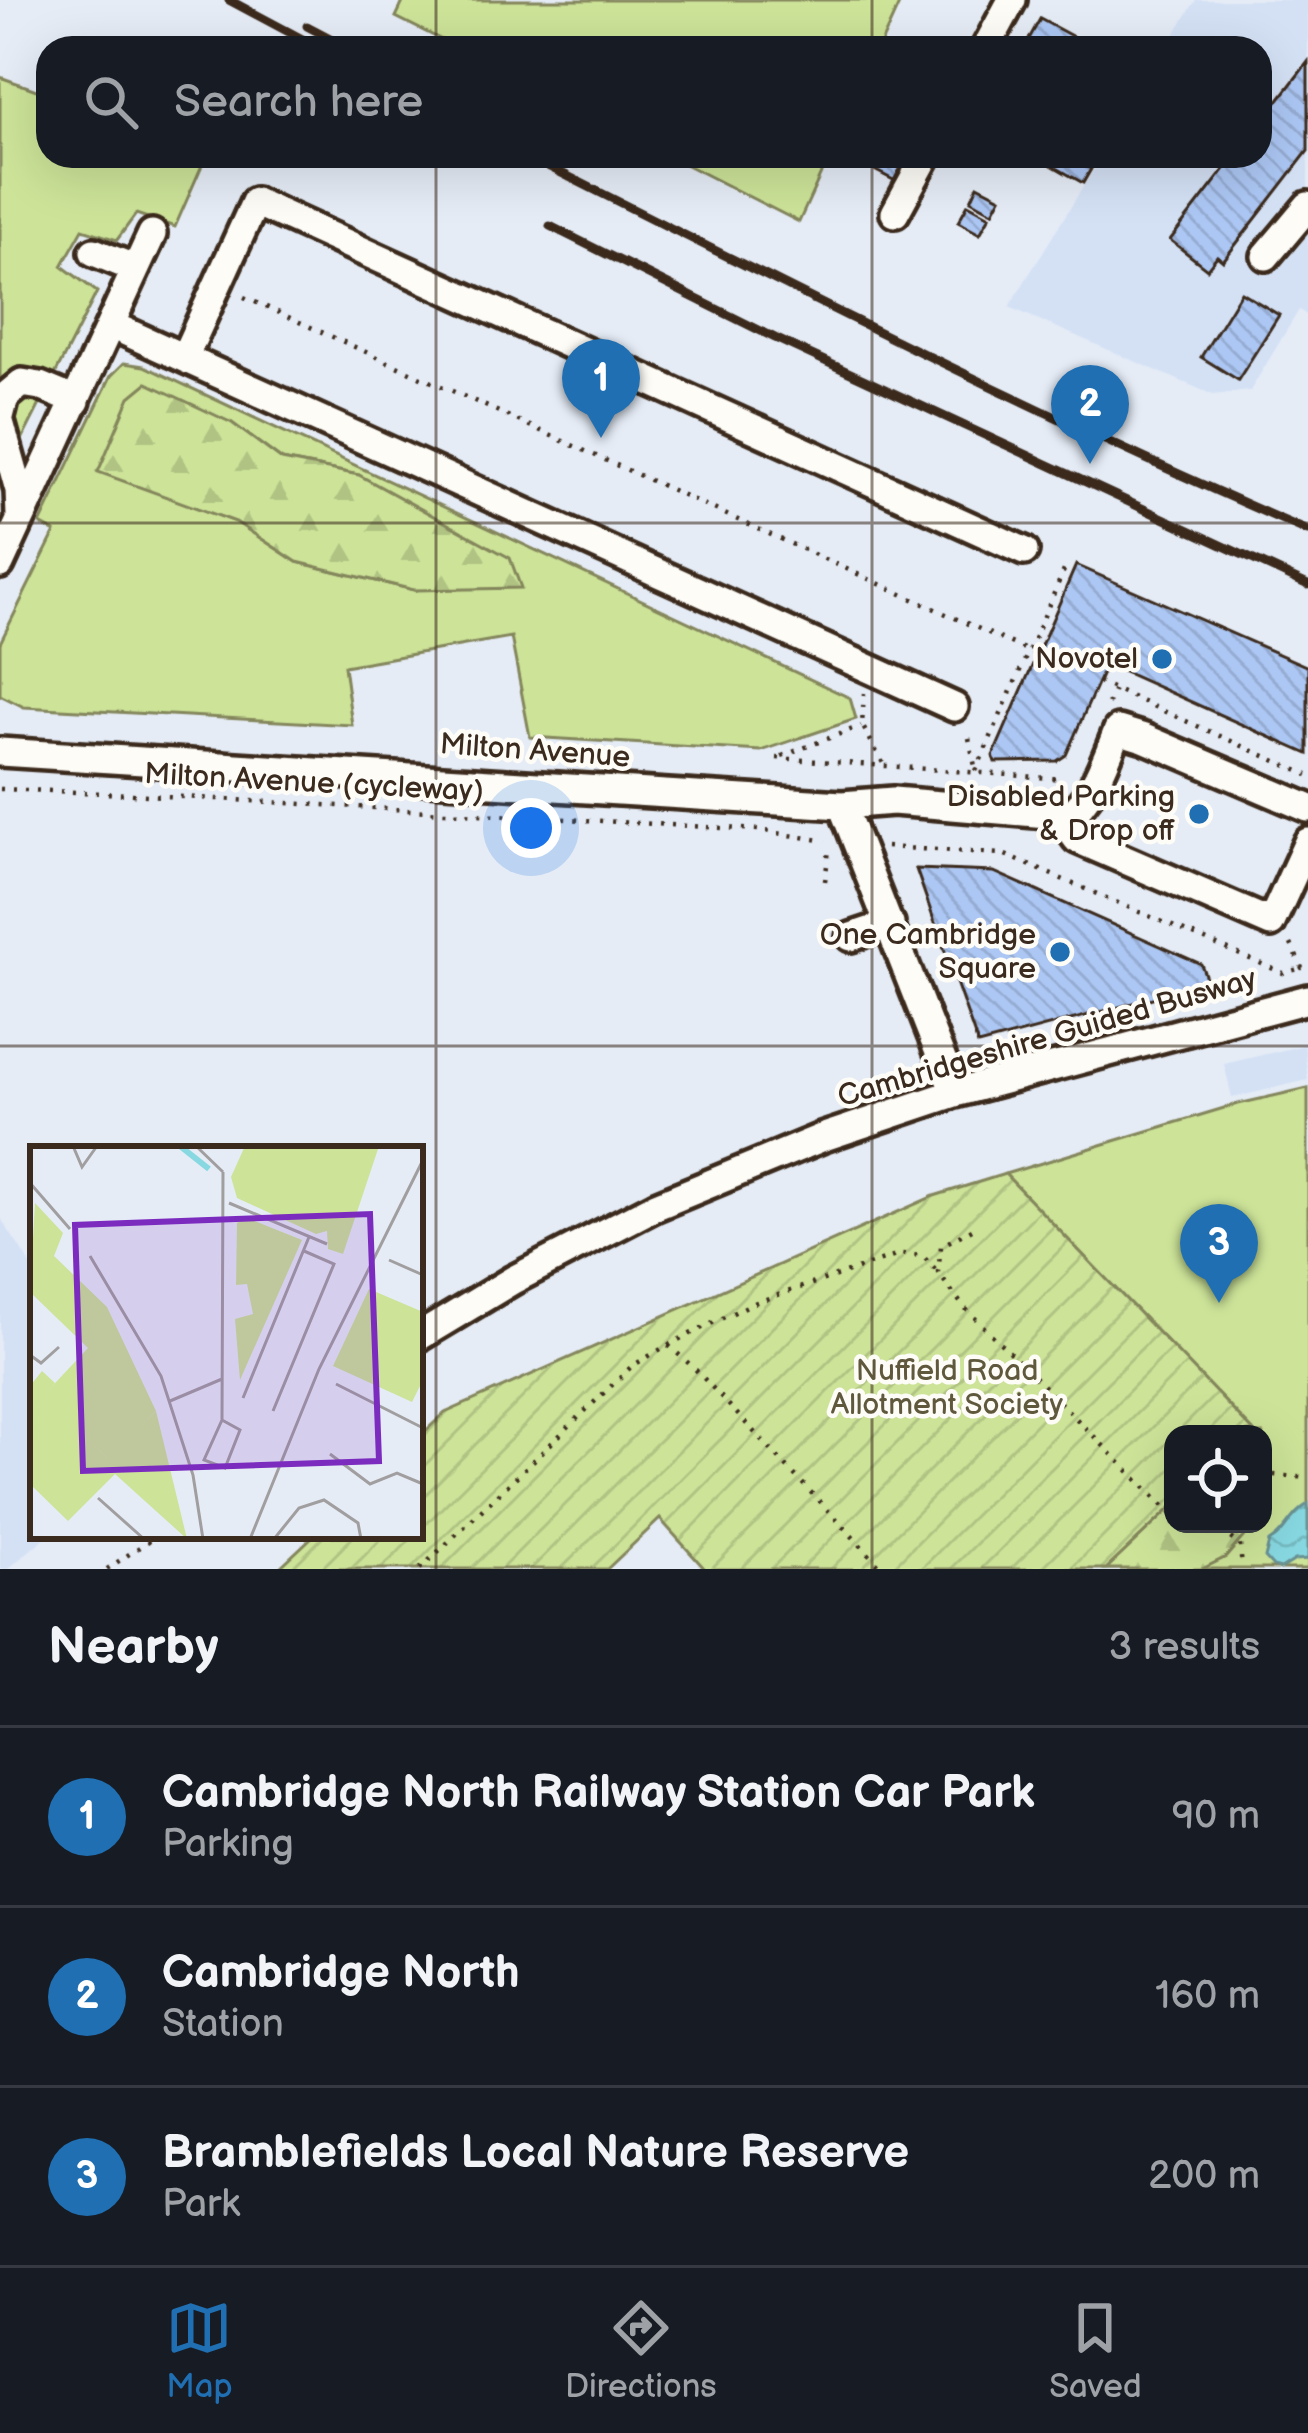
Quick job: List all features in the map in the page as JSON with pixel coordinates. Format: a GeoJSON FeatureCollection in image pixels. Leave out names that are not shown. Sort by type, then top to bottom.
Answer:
{"type":"FeatureCollection","features":[{"type":"Feature","properties":{"kind":"street"},"geometry":{"type":"LineString","coordinates":[[992,36],[1012,0]]}},
{"type":"Feature","properties":{"kind":"street"},"geometry":{"type":"LineString","coordinates":[[895,213],[919,168]]}},
{"type":"Feature","properties":{"kind":"street"},"geometry":{"type":"LineString","coordinates":[[184,358],[255,202],[1024,550]]}},
{"type":"Feature","properties":{"kind":"street"},"geometry":{"type":"LineString","coordinates":[[1266,256],[1308,206]]}},
{"type":"Feature","properties":{"kind":"street"},"geometry":{"type":"LineString","coordinates":[[0,564],[152,234]]}},
{"type":"Feature","properties":{"kind":"street"},"geometry":{"type":"LineString","coordinates":[[94,252],[136,269]]}},
{"type":"Feature","properties":{"kind":"street"},"geometry":{"type":"LineString","coordinates":[[111,325],[954,707]]}},
{"type":"Feature","properties":{"kind":"street"},"geometry":{"type":"LineString","coordinates":[[20,520],[19,490],[0,420],[5,397],[22,383],[76,401]]}},
{"type":"Feature","properties":{"kind":"street"},"geometry":{"type":"LineString","coordinates":[[1308,808],[1118,730],[1097,782],[1081,808],[1064,821],[1077,839],[1271,923],[1308,842]]}},
{"type":"Feature","properties":{"kind":"street","name":"Milton Avenue"},"geometry":{"type":"LineString","coordinates":[[0,752],[842,805],[893,801],[1047,814],[1064,821]]}},
{"type":"Feature","properties":{"kind":"street"},"geometry":{"type":"LineString","coordinates":[[842,805],[955,1093]]}},
{"type":"Feature","properties":{"kind":"street"},"geometry":{"type":"LineString","coordinates":[[851,938],[890,924]]}},
{"type":"Feature","properties":{"kind":"street","name":"Cambridgeshire Guided Busway"},"geometry":{"type":"LineString","coordinates":[[423,1334],[513,1280],[656,1206],[821,1138],[955,1093],[1308,999]]}},
{"type":"Feature","properties":{"kind":"path"},"geometry":{"type":"LineString","coordinates":[[217,284],[1037,655]]}},
{"type":"Feature","properties":{"kind":"path"},"geometry":{"type":"LineString","coordinates":[[976,771],[1065,568]]}},
{"type":"Feature","properties":{"kind":"path"},"geometry":{"type":"LineString","coordinates":[[871,670],[862,725],[884,765]]}},
{"type":"Feature","properties":{"kind":"path"},"geometry":{"type":"LineString","coordinates":[[1098,682],[1308,775]]}},
{"type":"Feature","properties":{"kind":"path"},"geometry":{"type":"LineString","coordinates":[[1106,708],[1114,689]]}},
{"type":"Feature","properties":{"kind":"path"},"geometry":{"type":"LineString","coordinates":[[862,725],[777,758],[1062,779],[1073,775]]}},
{"type":"Feature","properties":{"kind":"path"},"geometry":{"type":"LineString","coordinates":[[969,737],[976,771]]}},
{"type":"Feature","properties":{"kind":"path","name":"Milton Avenue (cycleway)"},"geometry":{"type":"LineString","coordinates":[[0,789],[759,830],[830,842],[825,880]]}},
{"type":"Feature","properties":{"kind":"path"},"geometry":{"type":"LineString","coordinates":[[874,847],[1003,854],[1282,973],[1305,967],[1285,933],[1271,923]]}},
{"type":"Feature","properties":{"kind":"path"},"geometry":{"type":"LineString","coordinates":[[938,1273],[941,1246],[972,1229]]}},
{"type":"Feature","properties":{"kind":"path"},"geometry":{"type":"LineString","coordinates":[[420,1569],[632,1366],[751,1304],[902,1254],[923,1256],[962,1306],[1164,1507]]}},
{"type":"Feature","properties":{"kind":"path"},"geometry":{"type":"LineString","coordinates":[[668,1345],[883,1569]]}},
{"type":"Feature","properties":{"kind":"path"},"geometry":{"type":"LineString","coordinates":[[1272,1476],[1308,1478]]}},
{"type":"Feature","properties":{"kind":"path"},"geometry":{"type":"LineString","coordinates":[[1223,1533],[1240,1545],[1242,1569]]}},
{"type":"Feature","properties":{"kind":"path"},"geometry":{"type":"LineString","coordinates":[[107,1569],[152,1539]]}},
{"type":"Feature","properties":{"kind":"shaded area"},"geometry":{"type":"Polygon","coordinates":[[[1196,0],[1308,0],[1308,316],[1299,310],[1250,391],[1213,395],[1009,307],[1095,168],[1272,168],[1272,36],[1174,36],[1196,0]]]}},
{"type":"Feature","properties":{"kind":"shaded area"},"geometry":{"type":"Polygon","coordinates":[[[1304,1045],[1308,1080],[1232,1098],[1224,1064],[1304,1045]]]}},
{"type":"Feature","properties":{"kind":"shaded area"},"geometry":{"type":"Polygon","coordinates":[[[0,1217],[30,1263],[30,1539],[43,1539],[8,1569],[0,1569],[0,1217]]]}},
{"type":"Feature","properties":{"kind":"green space"},"geometry":{"type":"Polygon","coordinates":[[[404,0],[901,0],[884,36],[434,36],[396,17],[404,0]]]}},
{"type":"Feature","properties":{"kind":"green space"},"geometry":{"type":"Polygon","coordinates":[[[0,77],[36,90],[36,168],[201,168],[175,227],[136,214],[117,240],[83,229],[62,266],[97,292],[0,483],[0,77]]]}},
{"type":"Feature","properties":{"kind":"green space"},"geometry":{"type":"Polygon","coordinates":[[[693,168],[824,168],[799,222],[693,168]]]}},
{"type":"Feature","properties":{"kind":"green space"},"geometry":{"type":"Polygon","coordinates":[[[124,363],[144,366],[850,698],[856,719],[761,751],[530,737],[511,637],[344,666],[352,725],[24,707],[0,695],[0,643],[55,532],[40,524],[111,376],[124,363]],[[232,423],[99,471],[236,522],[297,562],[414,590],[359,475],[282,460],[232,423]]]}},
{"type":"Feature","properties":{"kind":"green space"},"geometry":{"type":"Polygon","coordinates":[[[147,383],[232,423],[282,460],[359,475],[510,558],[521,588],[414,590],[297,562],[236,522],[98,472],[130,397],[147,383]]]}},
{"type":"Feature","properties":{"kind":"green space"},"geometry":{"type":"Polygon","coordinates":[[[1308,1088],[1308,1569],[1106,1569],[1164,1514],[1164,1533],[1272,1533],[1272,1425],[1247,1425],[1005,1174],[1234,1105],[1308,1088]]]}},
{"type":"Feature","properties":{"kind":"green space","name":"Nuffield Road Allotment Society"},"geometry":{"type":"Polygon","coordinates":[[[1005,1174],[1247,1425],[1164,1425],[1164,1514],[1106,1569],[705,1569],[660,1519],[607,1569],[278,1569],[310,1539],[423,1539],[423,1433],[445,1413],[934,1196],[1005,1174]]]}},
{"type":"Feature","properties":{"kind":"green space"},"geometry":{"type":"Polygon","coordinates":[[[1164,1514],[1164,1533],[1247,1533],[1226,1557],[1202,1569],[1106,1569],[1164,1514]]]}},
{"type":"Feature","properties":{"kind":"water"},"geometry":{"type":"Polygon","coordinates":[[[1308,1504],[1308,1559],[1281,1569],[1273,1567],[1265,1558],[1269,1542],[1308,1504]]]}},
{"type":"Feature","properties":{"kind":"building"},"geometry":{"type":"Polygon","coordinates":[[[1040,19],[1072,36],[1031,36],[1040,19]]]}},
{"type":"Feature","properties":{"kind":"building"},"geometry":{"type":"Polygon","coordinates":[[[1308,62],[1308,151],[1223,261],[1217,256],[1207,269],[1170,240],[1226,168],[1272,168],[1272,108],[1308,62]]]}},
{"type":"Feature","properties":{"kind":"building"},"geometry":{"type":"Polygon","coordinates":[[[871,168],[908,168],[912,170],[903,185],[871,168]]]}},
{"type":"Feature","properties":{"kind":"building"},"geometry":{"type":"Polygon","coordinates":[[[1057,168],[1091,169],[1083,183],[1057,168]]]}},
{"type":"Feature","properties":{"kind":"building"},"geometry":{"type":"Polygon","coordinates":[[[978,185],[1001,197],[993,212],[971,200],[978,185]]]}},
{"type":"Feature","properties":{"kind":"building"},"geometry":{"type":"Polygon","coordinates":[[[968,204],[990,216],[980,234],[958,222],[968,204]]]}},
{"type":"Feature","properties":{"kind":"building"},"geometry":{"type":"Polygon","coordinates":[[[1241,292],[1279,315],[1238,380],[1201,357],[1241,292]]]}},
{"type":"Feature","properties":{"kind":"building","name":"Novotel"},"geometry":{"type":"Polygon","coordinates":[[[1076,565],[1308,667],[1308,754],[1106,664],[1066,755],[1057,761],[995,762],[993,756],[1076,565]]]}},
{"type":"Feature","properties":{"kind":"building","name":"One Cambridge Square"},"geometry":{"type":"Polygon","coordinates":[[[916,869],[994,872],[1201,964],[1208,983],[978,1045],[916,869]]]}},
{"type":"Feature","properties":{"kind":"railway"},"geometry":{"type":"LineString","coordinates":[[229,0],[296,36]]}},
{"type":"Feature","properties":{"kind":"railway"},"geometry":{"type":"LineString","coordinates":[[307,26],[326,36]]}},
{"type":"Feature","properties":{"kind":"railway"},"geometry":{"type":"LineString","coordinates":[[552,168],[1013,397],[1308,531]]}},
{"type":"Feature","properties":{"kind":"railway"},"geometry":{"type":"LineString","coordinates":[[550,226],[775,338],[1308,585]]}},
{"type":"Feature","properties":{"kind":"place","name":"Cambridge North Railway Station Car Park"},"geometry":{"type":"Point","coordinates":[601,438]}},
{"type":"Feature","properties":{"kind":"place","name":"Cambridge North"},"geometry":{"type":"Point","coordinates":[1090,464]}},
{"type":"Feature","properties":{"kind":"place","name":"Novotel"},"geometry":{"type":"Point","coordinates":[1162,659]}},
{"type":"Feature","properties":{"kind":"place","name":"Disabled Parking & Drop off"},"geometry":{"type":"Point","coordinates":[1199,814]}},
{"type":"Feature","properties":{"kind":"place","name":"One Cambridge Square"},"geometry":{"type":"Point","coordinates":[1060,952]}},
{"type":"Feature","properties":{"kind":"place","name":"Bramblefields Local Nature Reserve"},"geometry":{"type":"Point","coordinates":[1219,1303]}}]}
